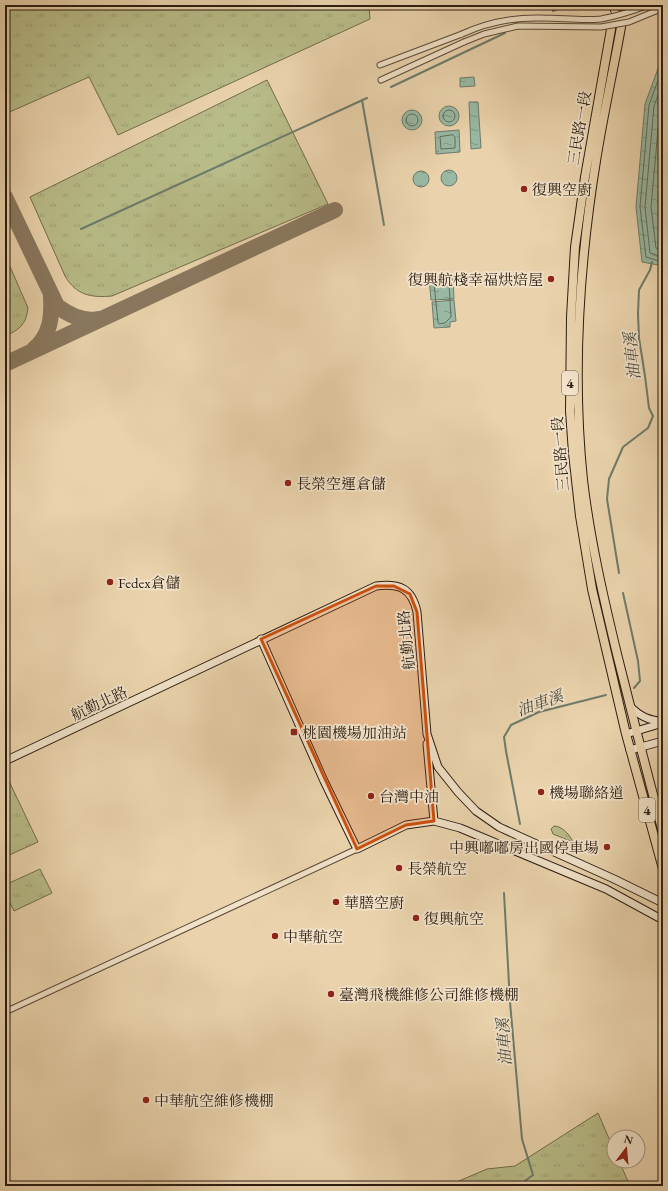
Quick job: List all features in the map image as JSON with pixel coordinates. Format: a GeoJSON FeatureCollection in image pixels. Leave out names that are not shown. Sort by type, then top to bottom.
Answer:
{"type":"FeatureCollection","features":[{"type":"Feature","properties":{"kind":"main road","name":"三民路一段"},"geometry":{"type":"LineString","coordinates":[[621,27],[596,161],[584,249],[578,365],[583,480],[600,586],[640,748],[663,833]]}},
{"type":"Feature","properties":{"kind":"main road","name":"三民路一段"},"geometry":{"type":"LineString","coordinates":[[611,29],[585,177],[575,247],[571,317],[570,411],[580,516],[592,589],[630,750],[663,869]]}},
{"type":"Feature","properties":{"kind":"street"},"geometry":{"type":"LineString","coordinates":[[380,65],[480,26],[509,19],[601,18],[631,12],[649,5]]}},
{"type":"Feature","properties":{"kind":"street"},"geometry":{"type":"LineString","coordinates":[[381,80],[484,34],[518,26],[601,27],[629,22],[663,8]]}},
{"type":"Feature","properties":{"kind":"street","name":"航勤北路"},"geometry":{"type":"LineString","coordinates":[[5,761],[376,586],[394,586],[410,594],[415,602],[427,734],[438,767],[476,811],[499,827],[663,903]]}},
{"type":"Feature","properties":{"kind":"street"},"geometry":{"type":"LineString","coordinates":[[261,639],[324,781],[357,849]]}},
{"type":"Feature","properties":{"kind":"street"},"geometry":{"type":"LineString","coordinates":[[630,706],[638,714],[648,719],[663,722]]}},
{"type":"Feature","properties":{"kind":"street"},"geometry":{"type":"LineString","coordinates":[[626,734],[663,722]]}},
{"type":"Feature","properties":{"kind":"street"},"geometry":{"type":"LineString","coordinates":[[427,734],[434,821]]}},
{"type":"Feature","properties":{"kind":"street"},"geometry":{"type":"LineString","coordinates":[[630,750],[663,741]]}},
{"type":"Feature","properties":{"kind":"street"},"geometry":{"type":"LineString","coordinates":[[5,1012],[406,825],[434,821],[460,828],[606,889],[663,920]]}},
{"type":"Feature","properties":{"kind":"highlighted area"},"geometry":{"type":"Polygon","coordinates":[[[376,586],[394,586],[410,594],[417,612],[434,821],[406,825],[357,849],[261,639],[376,586]]]}},
{"type":"Feature","properties":{"kind":"green space"},"geometry":{"type":"Polygon","coordinates":[[[5,5],[369,5],[370,19],[118,135],[89,77],[5,114],[5,5]]]}},
{"type":"Feature","properties":{"kind":"green space"},"geometry":{"type":"Polygon","coordinates":[[[267,80],[328,204],[112,296],[91,296],[74,287],[65,276],[30,197],[267,80]]]}},
{"type":"Feature","properties":{"kind":"green space"},"geometry":{"type":"Polygon","coordinates":[[[5,255],[28,308],[24,323],[18,329],[5,336],[5,255]]]}},
{"type":"Feature","properties":{"kind":"green space"},"geometry":{"type":"Polygon","coordinates":[[[8,779],[38,842],[5,857],[5,781],[8,779]]]}},
{"type":"Feature","properties":{"kind":"green space"},"geometry":{"type":"Polygon","coordinates":[[[554,826],[557,826],[565,831],[573,842],[553,834],[551,829],[554,826]]]}},
{"type":"Feature","properties":{"kind":"green space"},"geometry":{"type":"Polygon","coordinates":[[[40,869],[52,893],[14,911],[5,893],[5,885],[40,869]]]}},
{"type":"Feature","properties":{"kind":"green space"},"geometry":{"type":"Polygon","coordinates":[[[598,1113],[606,1132],[606,1169],[623,1169],[630,1186],[447,1186],[487,1169],[515,1166],[598,1113]]]}},
{"type":"Feature","properties":{"kind":"water"},"geometry":{"type":"Polygon","coordinates":[[[663,55],[663,276],[658,265],[642,262],[636,207],[645,104],[663,55]]]}},
{"type":"Feature","properties":{"kind":"water"},"geometry":{"type":"Polygon","coordinates":[[[474,77],[475,86],[460,87],[460,78],[474,77]]]}},
{"type":"Feature","properties":{"kind":"water"},"geometry":{"type":"Polygon","coordinates":[[[469,102],[478,102],[481,148],[471,149],[469,102]]]}},
{"type":"Feature","properties":{"kind":"water"},"geometry":{"type":"Polygon","coordinates":[[[445,106],[453,106],[459,112],[459,120],[453,126],[445,126],[439,120],[439,112],[445,106]]]}},
{"type":"Feature","properties":{"kind":"water"},"geometry":{"type":"Polygon","coordinates":[[[408,110],[416,110],[422,116],[422,124],[416,130],[408,130],[402,124],[402,116],[408,110]]]}},
{"type":"Feature","properties":{"kind":"water"},"geometry":{"type":"Polygon","coordinates":[[[459,130],[460,152],[436,154],[435,132],[459,130]]]}},
{"type":"Feature","properties":{"kind":"water"},"geometry":{"type":"Polygon","coordinates":[[[446,170],[452,170],[457,175],[455,184],[452,186],[446,186],[441,181],[441,175],[446,170]]]}},
{"type":"Feature","properties":{"kind":"water"},"geometry":{"type":"Polygon","coordinates":[[[418,171],[424,171],[429,176],[427,185],[424,187],[418,187],[413,182],[413,176],[418,171]]]}},
{"type":"Feature","properties":{"kind":"water"},"geometry":{"type":"Polygon","coordinates":[[[453,277],[454,299],[431,300],[429,278],[453,277]]]}},
{"type":"Feature","properties":{"kind":"water"},"geometry":{"type":"Polygon","coordinates":[[[454,300],[456,321],[450,322],[450,327],[434,328],[432,302],[454,300]]]}},
{"type":"Feature","properties":{"kind":"waterway"},"geometry":{"type":"LineString","coordinates":[[553,11],[566,5]]}},
{"type":"Feature","properties":{"kind":"waterway"},"geometry":{"type":"LineString","coordinates":[[391,87],[505,33]]}},
{"type":"Feature","properties":{"kind":"waterway"},"geometry":{"type":"LineString","coordinates":[[81,229],[367,98]]}},
{"type":"Feature","properties":{"kind":"waterway"},"geometry":{"type":"LineString","coordinates":[[362,100],[384,225]]}},
{"type":"Feature","properties":{"kind":"waterway","name":"油車溪"},"geometry":{"type":"LineString","coordinates":[[619,573],[607,499],[609,479],[623,447],[648,428],[653,416],[649,408],[639,338],[638,314],[639,290],[650,270],[652,262]]}},
{"type":"Feature","properties":{"kind":"waterway","name":"油車溪"},"geometry":{"type":"LineString","coordinates":[[623,593],[638,661],[640,681],[634,688]]}},
{"type":"Feature","properties":{"kind":"waterway","name":"油車溪"},"geometry":{"type":"LineString","coordinates":[[520,824],[504,737],[511,725],[539,712],[606,695]]}},
{"type":"Feature","properties":{"kind":"waterway","name":"油車溪"},"geometry":{"type":"LineString","coordinates":[[504,893],[510,1002],[522,1139],[533,1175],[522,1183]]}},
{"type":"Feature","properties":{"kind":"taxiway"},"geometry":{"type":"LineString","coordinates":[[5,197],[57,306],[82,319],[98,319]]}},
{"type":"Feature","properties":{"kind":"taxiway"},"geometry":{"type":"LineString","coordinates":[[5,364],[335,210]]}},
{"type":"Feature","properties":{"kind":"taxiway"},"geometry":{"type":"LineString","coordinates":[[34,349],[44,338],[49,325],[51,318],[51,296]]}},
{"type":"Feature","properties":{"kind":"place","name":"復興空廚"},"geometry":{"type":"Point","coordinates":[524,189]}},
{"type":"Feature","properties":{"kind":"place","name":"復興航棧幸福烘焙屋"},"geometry":{"type":"Point","coordinates":[551,279]}},
{"type":"Feature","properties":{"kind":"place","name":"長榮空運倉儲"},"geometry":{"type":"Point","coordinates":[288,483]}},
{"type":"Feature","properties":{"kind":"place","name":"Fedex倉儲"},"geometry":{"type":"Point","coordinates":[110,582]}},
{"type":"Feature","properties":{"kind":"place","name":"桃園機場加油站"},"geometry":{"type":"Point","coordinates":[294,732]}},
{"type":"Feature","properties":{"kind":"place","name":"機場聯絡道"},"geometry":{"type":"Point","coordinates":[541,792]}},
{"type":"Feature","properties":{"kind":"place","name":"台灣中油"},"geometry":{"type":"Point","coordinates":[371,796]}},
{"type":"Feature","properties":{"kind":"place","name":"中興嘟嘟房出國停車場"},"geometry":{"type":"Point","coordinates":[607,847]}},
{"type":"Feature","properties":{"kind":"place","name":"長榮航空"},"geometry":{"type":"Point","coordinates":[399,868]}},
{"type":"Feature","properties":{"kind":"place","name":"華膳空廚"},"geometry":{"type":"Point","coordinates":[336,902]}},
{"type":"Feature","properties":{"kind":"place","name":"復興航空"},"geometry":{"type":"Point","coordinates":[416,918]}},
{"type":"Feature","properties":{"kind":"place","name":"中華航空"},"geometry":{"type":"Point","coordinates":[275,936]}},
{"type":"Feature","properties":{"kind":"place","name":"臺灣飛機維修公司維修機棚"},"geometry":{"type":"Point","coordinates":[331,994]}},
{"type":"Feature","properties":{"kind":"place","name":"中華航空維修機棚"},"geometry":{"type":"Point","coordinates":[146,1100]}}]}
